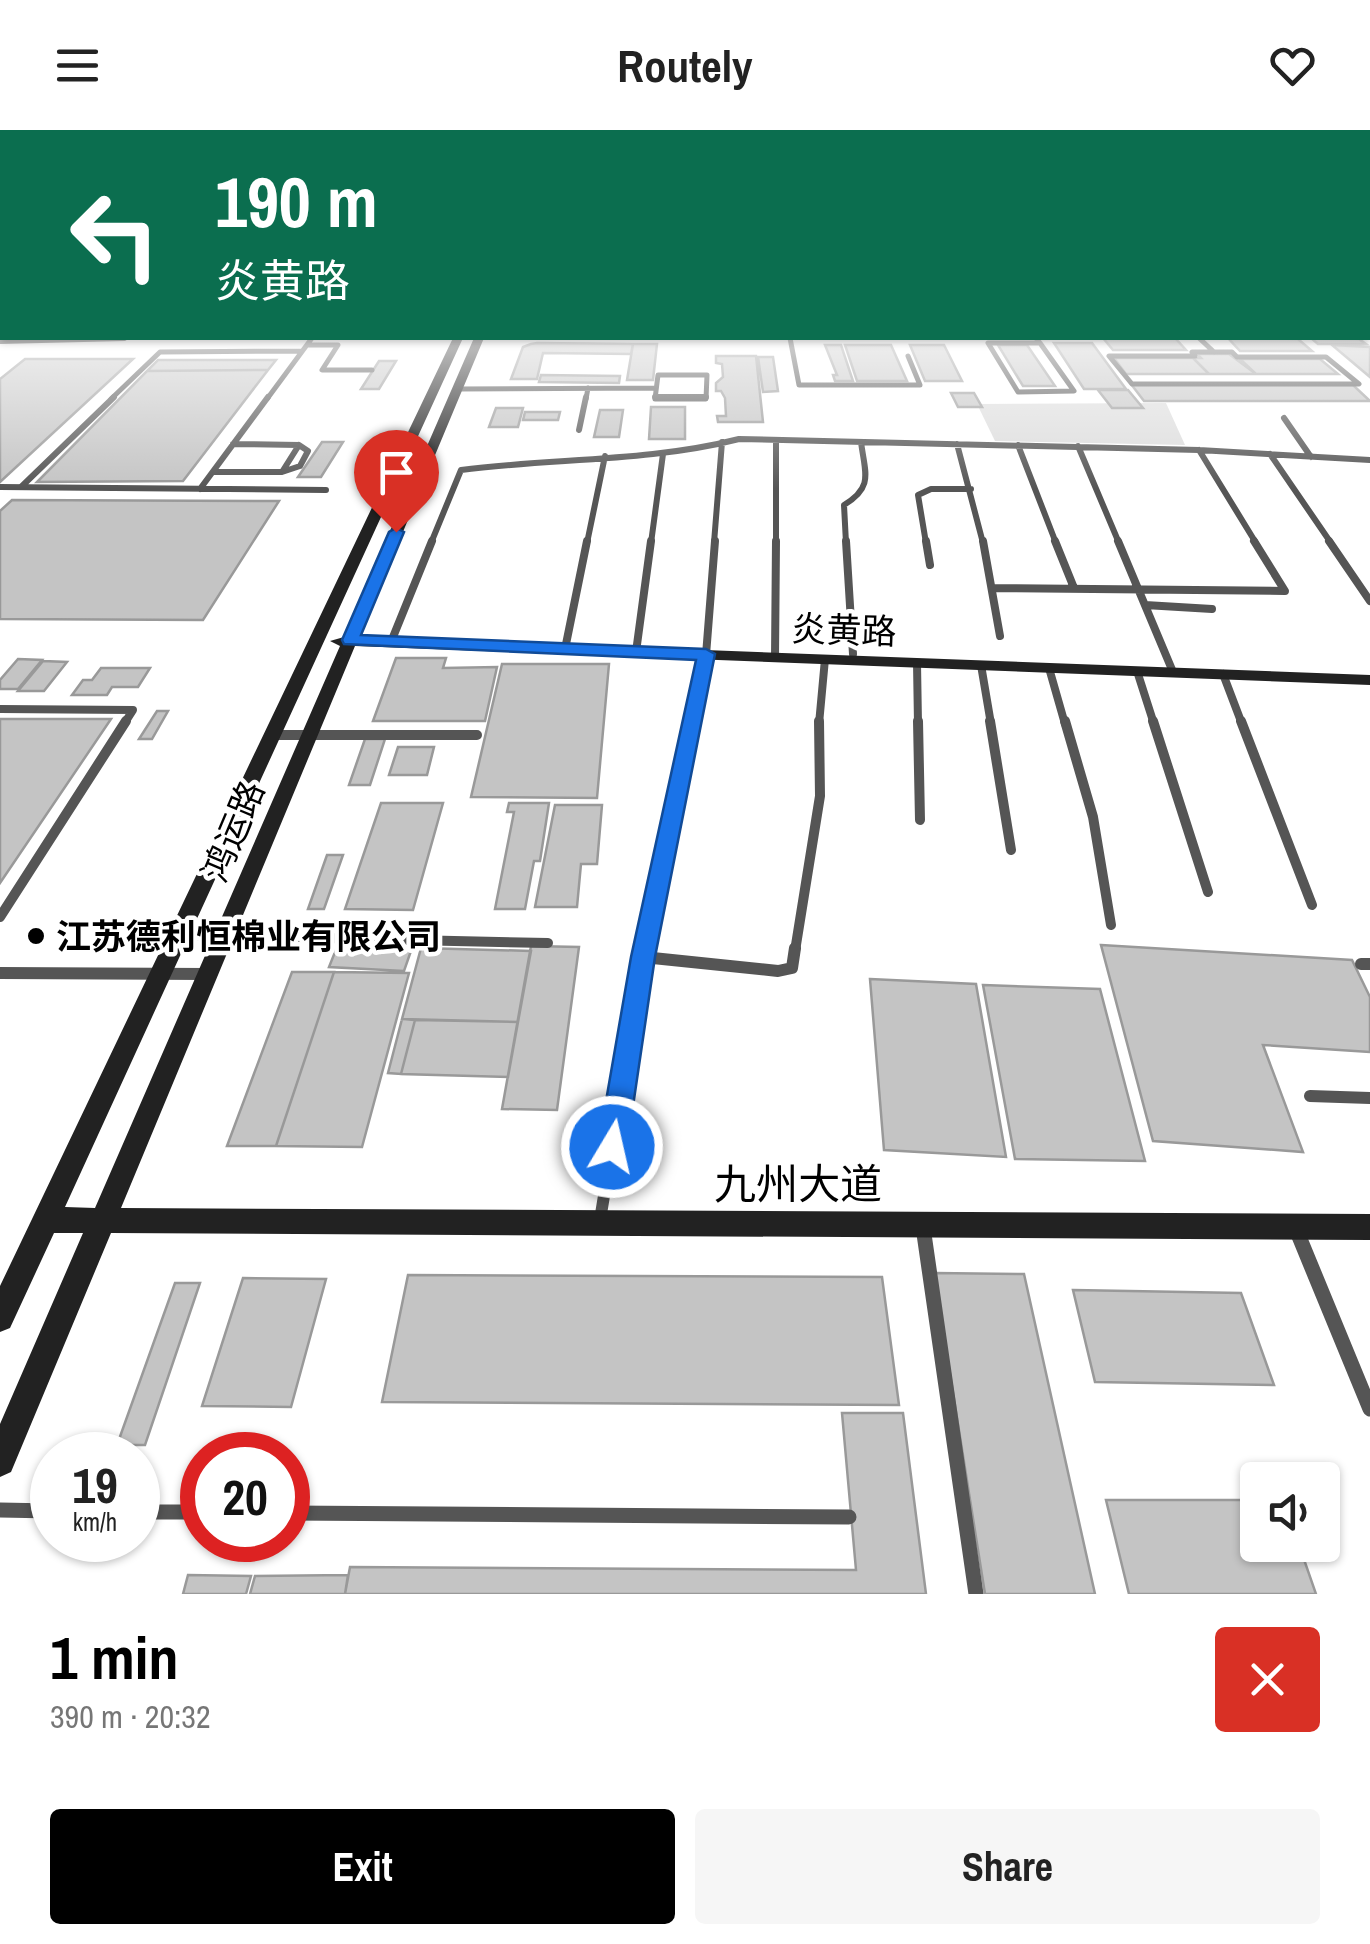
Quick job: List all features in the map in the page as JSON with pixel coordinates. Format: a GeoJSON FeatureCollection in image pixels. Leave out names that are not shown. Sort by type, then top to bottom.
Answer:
{"type":"FeatureCollection","features":[{"type":"Feature","properties":{"kind":"street","name":"鸿运路"},"geometry":{"type":"LineString","coordinates":[[0,1318],[451,352]]}},
{"type":"Feature","properties":{"kind":"street","name":"鸿运路"},"geometry":{"type":"LineString","coordinates":[[0,1461],[473,352]]}},
{"type":"Feature","properties":{"kind":"street","name":"炎黄路"},"geometry":{"type":"LineString","coordinates":[[316,643],[350,640],[1370,680]]}},
{"type":"Feature","properties":{"kind":"street","name":"九州大道"},"geometry":{"type":"LineString","coordinates":[[46,1220],[1370,1226]]}},
{"type":"Feature","properties":{"kind":"lane"},"geometry":{"type":"LineString","coordinates":[[21,487],[160,352]]}},
{"type":"Feature","properties":{"kind":"lane"},"geometry":{"type":"LineString","coordinates":[[200,489],[301,352]]}},
{"type":"Feature","properties":{"kind":"lane"},"geometry":{"type":"LineString","coordinates":[[333,352],[322,370],[372,370]]}},
{"type":"Feature","properties":{"kind":"lane"},"geometry":{"type":"LineString","coordinates":[[792,352],[798,385],[920,385],[908,356]]}},
{"type":"Feature","properties":{"kind":"lane"},"geometry":{"type":"LineString","coordinates":[[994,352],[1018,392],[1074,392],[1047,352]]}},
{"type":"Feature","properties":{"kind":"lane"},"geometry":{"type":"LineString","coordinates":[[1192,352],[1196,356],[1110,356],[1132,384],[1360,384],[1326,357],[1237,357],[1232,352]]}},
{"type":"Feature","properties":{"kind":"lane"},"geometry":{"type":"LineString","coordinates":[[658,375],[707,376],[706,399],[654,399],[656,388],[658,375]]}},
{"type":"Feature","properties":{"kind":"lane"},"geometry":{"type":"LineString","coordinates":[[579,430],[588,388]]}},
{"type":"Feature","properties":{"kind":"lane"},"geometry":{"type":"LineString","coordinates":[[457,389],[656,388]]}},
{"type":"Feature","properties":{"kind":"lane"},"geometry":{"type":"LineString","coordinates":[[1284,418],[1311,457]]}},
{"type":"Feature","properties":{"kind":"lane"},"geometry":{"type":"LineString","coordinates":[[391,642],[461,470],[663,454],[712,449],[722,442],[776,440],[1198,450],[1370,460]]}},
{"type":"Feature","properties":{"kind":"lane"},"geometry":{"type":"LineString","coordinates":[[775,658],[776,440]]}},
{"type":"Feature","properties":{"kind":"lane"},"geometry":{"type":"LineString","coordinates":[[600,1223],[643,957],[706,654],[722,442]]}},
{"type":"Feature","properties":{"kind":"lane"},"geometry":{"type":"LineString","coordinates":[[853,654],[844,505],[860,495],[866,483],[860,442]]}},
{"type":"Feature","properties":{"kind":"lane"},"geometry":{"type":"LineString","coordinates":[[212,472],[282,472],[300,466],[308,451],[299,445],[233,444]]}},
{"type":"Feature","properties":{"kind":"lane"},"geometry":{"type":"LineString","coordinates":[[957,444],[994,588],[1000,636]]}},
{"type":"Feature","properties":{"kind":"lane"},"geometry":{"type":"LineString","coordinates":[[1018,445],[1074,588]]}},
{"type":"Feature","properties":{"kind":"lane"},"geometry":{"type":"LineString","coordinates":[[1078,446],[1172,672]]}},
{"type":"Feature","properties":{"kind":"lane"},"geometry":{"type":"LineString","coordinates":[[994,588],[1285,591],[1198,450]]}},
{"type":"Feature","properties":{"kind":"lane"},"geometry":{"type":"LineString","coordinates":[[636,652],[663,454]]}},
{"type":"Feature","properties":{"kind":"lane"},"geometry":{"type":"LineString","coordinates":[[1270,454],[1370,601]]}},
{"type":"Feature","properties":{"kind":"lane"},"geometry":{"type":"LineString","coordinates":[[565,649],[605,456]]}},
{"type":"Feature","properties":{"kind":"lane"},"geometry":{"type":"LineString","coordinates":[[0,487],[326,490]]}},
{"type":"Feature","properties":{"kind":"lane"},"geometry":{"type":"LineString","coordinates":[[930,564],[918,495],[931,488],[971,489]]}},
{"type":"Feature","properties":{"kind":"lane"},"geometry":{"type":"LineString","coordinates":[[1145,605],[1212,609]]}},
{"type":"Feature","properties":{"kind":"lane"},"geometry":{"type":"LineString","coordinates":[[643,957],[778,971],[792,968],[820,796],[818,738],[825,659]]}},
{"type":"Feature","properties":{"kind":"lane"},"geometry":{"type":"LineString","coordinates":[[917,663],[920,820]]}},
{"type":"Feature","properties":{"kind":"lane"},"geometry":{"type":"LineString","coordinates":[[982,665],[1011,850]]}},
{"type":"Feature","properties":{"kind":"lane"},"geometry":{"type":"LineString","coordinates":[[1049,668],[1093,817],[1111,925]]}},
{"type":"Feature","properties":{"kind":"lane"},"geometry":{"type":"LineString","coordinates":[[1137,671],[1208,892]]}},
{"type":"Feature","properties":{"kind":"lane"},"geometry":{"type":"LineString","coordinates":[[1223,674],[1312,905]]}},
{"type":"Feature","properties":{"kind":"lane"},"geometry":{"type":"LineString","coordinates":[[0,709],[133,710],[0,918]]}},
{"type":"Feature","properties":{"kind":"lane"},"geometry":{"type":"LineString","coordinates":[[273,735],[477,734]]}},
{"type":"Feature","properties":{"kind":"lane"},"geometry":{"type":"LineString","coordinates":[[178,934],[548,942]]}},
{"type":"Feature","properties":{"kind":"lane"},"geometry":{"type":"LineString","coordinates":[[0,972],[207,974]]}},
{"type":"Feature","properties":{"kind":"lane"},"geometry":{"type":"LineString","coordinates":[[1310,1096],[1370,1098]]}},
{"type":"Feature","properties":{"kind":"lane"},"geometry":{"type":"LineString","coordinates":[[923,1224],[976,1594]]}},
{"type":"Feature","properties":{"kind":"lane"},"geometry":{"type":"LineString","coordinates":[[1295,1226],[1370,1409]]}},
{"type":"Feature","properties":{"kind":"lane"},"geometry":{"type":"LineString","coordinates":[[0,1510],[30,1511]]}},
{"type":"Feature","properties":{"kind":"lane"},"geometry":{"type":"LineString","coordinates":[[310,1512],[849,1517]]}},
{"type":"Feature","properties":{"kind":"shaded area"},"geometry":{"type":"Polygon","coordinates":[[[1166,403],[1185,445],[995,441],[977,404],[1166,403]]]}},
{"type":"Feature","properties":{"kind":"building"},"geometry":{"type":"Polygon","coordinates":[[[521,352],[631,352],[543,353],[537,379],[511,379],[521,352]]]}},
{"type":"Feature","properties":{"kind":"building"},"geometry":{"type":"Polygon","coordinates":[[[632,352],[656,352],[653,380],[627,380],[632,352]]]}},
{"type":"Feature","properties":{"kind":"building"},"geometry":{"type":"Polygon","coordinates":[[[828,352],[843,352],[853,381],[835,381],[833,375],[837,375],[828,352]]]}},
{"type":"Feature","properties":{"kind":"building"},"geometry":{"type":"Polygon","coordinates":[[[847,352],[894,352],[907,381],[857,381],[847,352]]]}},
{"type":"Feature","properties":{"kind":"building"},"geometry":{"type":"Polygon","coordinates":[[[913,352],[948,352],[962,381],[925,381],[913,352]]]}},
{"type":"Feature","properties":{"kind":"building"},"geometry":{"type":"Polygon","coordinates":[[[1002,352],[1032,352],[1055,386],[1023,386],[1002,352]]]}},
{"type":"Feature","properties":{"kind":"building"},"geometry":{"type":"Polygon","coordinates":[[[1060,352],[1099,352],[1126,389],[1084,389],[1060,352]]]}},
{"type":"Feature","properties":{"kind":"building"},"geometry":{"type":"Polygon","coordinates":[[[1341,352],[1370,352],[1370,377],[1341,352]]]}},
{"type":"Feature","properties":{"kind":"building"},"geometry":{"type":"Polygon","coordinates":[[[1197,354],[1229,354],[1256,374],[1209,374],[1193,358],[1201,358],[1197,354]]]}},
{"type":"Feature","properties":{"kind":"building"},"geometry":{"type":"Polygon","coordinates":[[[716,356],[756,356],[763,422],[718,422],[717,416],[726,416],[725,398],[721,391],[716,391],[716,383],[723,377],[722,364],[716,363],[716,356]]]}},
{"type":"Feature","properties":{"kind":"building"},"geometry":{"type":"Polygon","coordinates":[[[758,357],[773,357],[778,391],[763,392],[758,357]]]}},
{"type":"Feature","properties":{"kind":"building"},"geometry":{"type":"Polygon","coordinates":[[[1114,358],[1193,358],[1209,374],[1126,374],[1114,358]]]}},
{"type":"Feature","properties":{"kind":"building"},"geometry":{"type":"Polygon","coordinates":[[[25,359],[133,359],[0,482],[0,379],[25,359]]]}},
{"type":"Feature","properties":{"kind":"building"},"geometry":{"type":"Polygon","coordinates":[[[1240,359],[1320,359],[1338,374],[1256,374],[1240,359]]]}},
{"type":"Feature","properties":{"kind":"building"},"geometry":{"type":"Polygon","coordinates":[[[158,360],[276,360],[268,370],[147,371],[158,360]]]}},
{"type":"Feature","properties":{"kind":"building"},"geometry":{"type":"Polygon","coordinates":[[[379,361],[396,361],[379,389],[361,389],[379,361]]]}},
{"type":"Feature","properties":{"kind":"building"},"geometry":{"type":"Polygon","coordinates":[[[268,370],[183,481],[37,482],[147,371],[268,370]]]}},
{"type":"Feature","properties":{"kind":"building"},"geometry":{"type":"Polygon","coordinates":[[[541,375],[620,376],[619,383],[539,382],[541,375]]]}},
{"type":"Feature","properties":{"kind":"building"},"geometry":{"type":"Polygon","coordinates":[[[1131,384],[1353,385],[1370,401],[1144,401],[1131,384]]]}},
{"type":"Feature","properties":{"kind":"building"},"geometry":{"type":"Polygon","coordinates":[[[1098,390],[1128,390],[1143,408],[1112,408],[1098,390]]]}},
{"type":"Feature","properties":{"kind":"building"},"geometry":{"type":"Polygon","coordinates":[[[951,393],[974,393],[982,407],[958,407],[951,393]]]}},
{"type":"Feature","properties":{"kind":"building"},"geometry":{"type":"Polygon","coordinates":[[[651,407],[685,407],[685,439],[649,439],[651,407]]]}},
{"type":"Feature","properties":{"kind":"building"},"geometry":{"type":"Polygon","coordinates":[[[496,408],[523,408],[518,427],[489,427],[496,408]]]}},
{"type":"Feature","properties":{"kind":"building"},"geometry":{"type":"Polygon","coordinates":[[[600,410],[623,410],[619,437],[594,437],[600,410]]]}},
{"type":"Feature","properties":{"kind":"building"},"geometry":{"type":"Polygon","coordinates":[[[525,412],[560,412],[558,420],[523,420],[525,412]]]}},
{"type":"Feature","properties":{"kind":"building"},"geometry":{"type":"Polygon","coordinates":[[[322,442],[343,442],[321,477],[298,477],[322,442]]]}},
{"type":"Feature","properties":{"kind":"building"},"geometry":{"type":"Polygon","coordinates":[[[12,500],[279,501],[203,620],[0,619],[0,511],[12,500]]]}},
{"type":"Feature","properties":{"kind":"building"},"geometry":{"type":"Polygon","coordinates":[[[396,658],[446,658],[443,668],[497,667],[485,721],[373,721],[396,658]]]}},
{"type":"Feature","properties":{"kind":"building"},"geometry":{"type":"Polygon","coordinates":[[[18,659],[42,660],[18,689],[0,689],[0,680],[18,659]]]}},
{"type":"Feature","properties":{"kind":"building"},"geometry":{"type":"Polygon","coordinates":[[[43,661],[67,662],[44,691],[18,691],[43,661]]]}},
{"type":"Feature","properties":{"kind":"building"},"geometry":{"type":"Polygon","coordinates":[[[502,664],[609,664],[597,798],[471,797],[502,664]]]}},
{"type":"Feature","properties":{"kind":"building"},"geometry":{"type":"Polygon","coordinates":[[[101,668],[150,668],[138,687],[112,687],[107,695],[72,695],[83,680],[92,680],[101,668]]]}},
{"type":"Feature","properties":{"kind":"building"},"geometry":{"type":"Polygon","coordinates":[[[157,711],[168,711],[152,739],[139,739],[157,711]]]}},
{"type":"Feature","properties":{"kind":"building"},"geometry":{"type":"Polygon","coordinates":[[[0,719],[111,719],[0,883],[0,719]]]}},
{"type":"Feature","properties":{"kind":"building"},"geometry":{"type":"Polygon","coordinates":[[[365,739],[385,739],[370,785],[349,785],[365,739]]]}},
{"type":"Feature","properties":{"kind":"building"},"geometry":{"type":"Polygon","coordinates":[[[398,747],[434,747],[427,775],[389,775],[398,747]]]}},
{"type":"Feature","properties":{"kind":"building"},"geometry":{"type":"Polygon","coordinates":[[[381,803],[443,803],[413,910],[345,909],[381,803]]]}},
{"type":"Feature","properties":{"kind":"building"},"geometry":{"type":"Polygon","coordinates":[[[509,803],[549,803],[540,861],[534,861],[525,909],[495,909],[514,812],[507,812],[509,803]]]}},
{"type":"Feature","properties":{"kind":"building"},"geometry":{"type":"Polygon","coordinates":[[[555,805],[602,805],[597,864],[581,864],[577,907],[535,907],[555,805]]]}},
{"type":"Feature","properties":{"kind":"building"},"geometry":{"type":"Polygon","coordinates":[[[327,855],[343,855],[324,909],[308,909],[327,855]]]}},
{"type":"Feature","properties":{"kind":"building"},"geometry":{"type":"Polygon","coordinates":[[[1101,945],[1352,960],[1370,997],[1370,1052],[1263,1045],[1303,1152],[1153,1141],[1101,945]]]}},
{"type":"Feature","properties":{"kind":"building"},"geometry":{"type":"Polygon","coordinates":[[[531,946],[579,947],[557,1110],[502,1109],[531,946]]]}},
{"type":"Feature","properties":{"kind":"building"},"geometry":{"type":"Polygon","coordinates":[[[337,947],[411,951],[404,971],[329,967],[337,947]]]}},
{"type":"Feature","properties":{"kind":"building"},"geometry":{"type":"Polygon","coordinates":[[[421,948],[531,951],[518,1022],[402,1019],[421,948]]]}},
{"type":"Feature","properties":{"kind":"building"},"geometry":{"type":"Polygon","coordinates":[[[292,972],[334,972],[276,1146],[227,1146],[292,972]]]}},
{"type":"Feature","properties":{"kind":"building"},"geometry":{"type":"Polygon","coordinates":[[[334,972],[409,973],[362,1147],[276,1146],[334,972]]]}},
{"type":"Feature","properties":{"kind":"building"},"geometry":{"type":"Polygon","coordinates":[[[870,979],[976,984],[1006,1157],[884,1150],[870,979]]]}},
{"type":"Feature","properties":{"kind":"building"},"geometry":{"type":"Polygon","coordinates":[[[983,985],[1100,989],[1145,1161],[1015,1159],[983,985]]]}},
{"type":"Feature","properties":{"kind":"building"},"geometry":{"type":"Polygon","coordinates":[[[402,1019],[415,1020],[401,1074],[388,1073],[402,1019]]]}},
{"type":"Feature","properties":{"kind":"building"},"geometry":{"type":"Polygon","coordinates":[[[415,1020],[518,1022],[508,1077],[401,1074],[415,1020]]]}},
{"type":"Feature","properties":{"kind":"building"},"geometry":{"type":"Polygon","coordinates":[[[934,1273],[1024,1274],[1095,1594],[985,1594],[934,1273]]]}},
{"type":"Feature","properties":{"kind":"building"},"geometry":{"type":"Polygon","coordinates":[[[408,1275],[882,1277],[899,1405],[382,1402],[408,1275]]]}},
{"type":"Feature","properties":{"kind":"building"},"geometry":{"type":"Polygon","coordinates":[[[243,1278],[326,1279],[291,1407],[202,1406],[243,1278]]]}},
{"type":"Feature","properties":{"kind":"building"},"geometry":{"type":"Polygon","coordinates":[[[175,1283],[200,1283],[149,1432],[122,1432],[175,1283]]]}},
{"type":"Feature","properties":{"kind":"building"},"geometry":{"type":"Polygon","coordinates":[[[1073,1290],[1241,1293],[1274,1385],[1095,1382],[1073,1290]]]}},
{"type":"Feature","properties":{"kind":"building"},"geometry":{"type":"Polygon","coordinates":[[[842,1413],[903,1413],[926,1594],[345,1594],[350,1567],[856,1570],[842,1413]]]}},
{"type":"Feature","properties":{"kind":"building"},"geometry":{"type":"Polygon","coordinates":[[[1106,1500],[1240,1500],[1240,1562],[1305,1562],[1316,1594],[1129,1594],[1106,1500]]]}},
{"type":"Feature","properties":{"kind":"building"},"geometry":{"type":"Polygon","coordinates":[[[188,1575],[251,1576],[246,1594],[183,1594],[188,1575]]]}},
{"type":"Feature","properties":{"kind":"building"},"geometry":{"type":"Polygon","coordinates":[[[348,1575],[345,1594],[250,1594],[255,1576],[348,1575]]]}},
{"type":"Feature","properties":{"kind":"place","name":"江苏德利恒棉业有限公司"},"geometry":{"type":"Point","coordinates":[36,936]}},
{"type":"Feature","properties":{"kind":"route"},"geometry":{"type":"LineString","coordinates":[[396,532],[350,640],[706,654],[643,957],[612,1147]]}}]}
